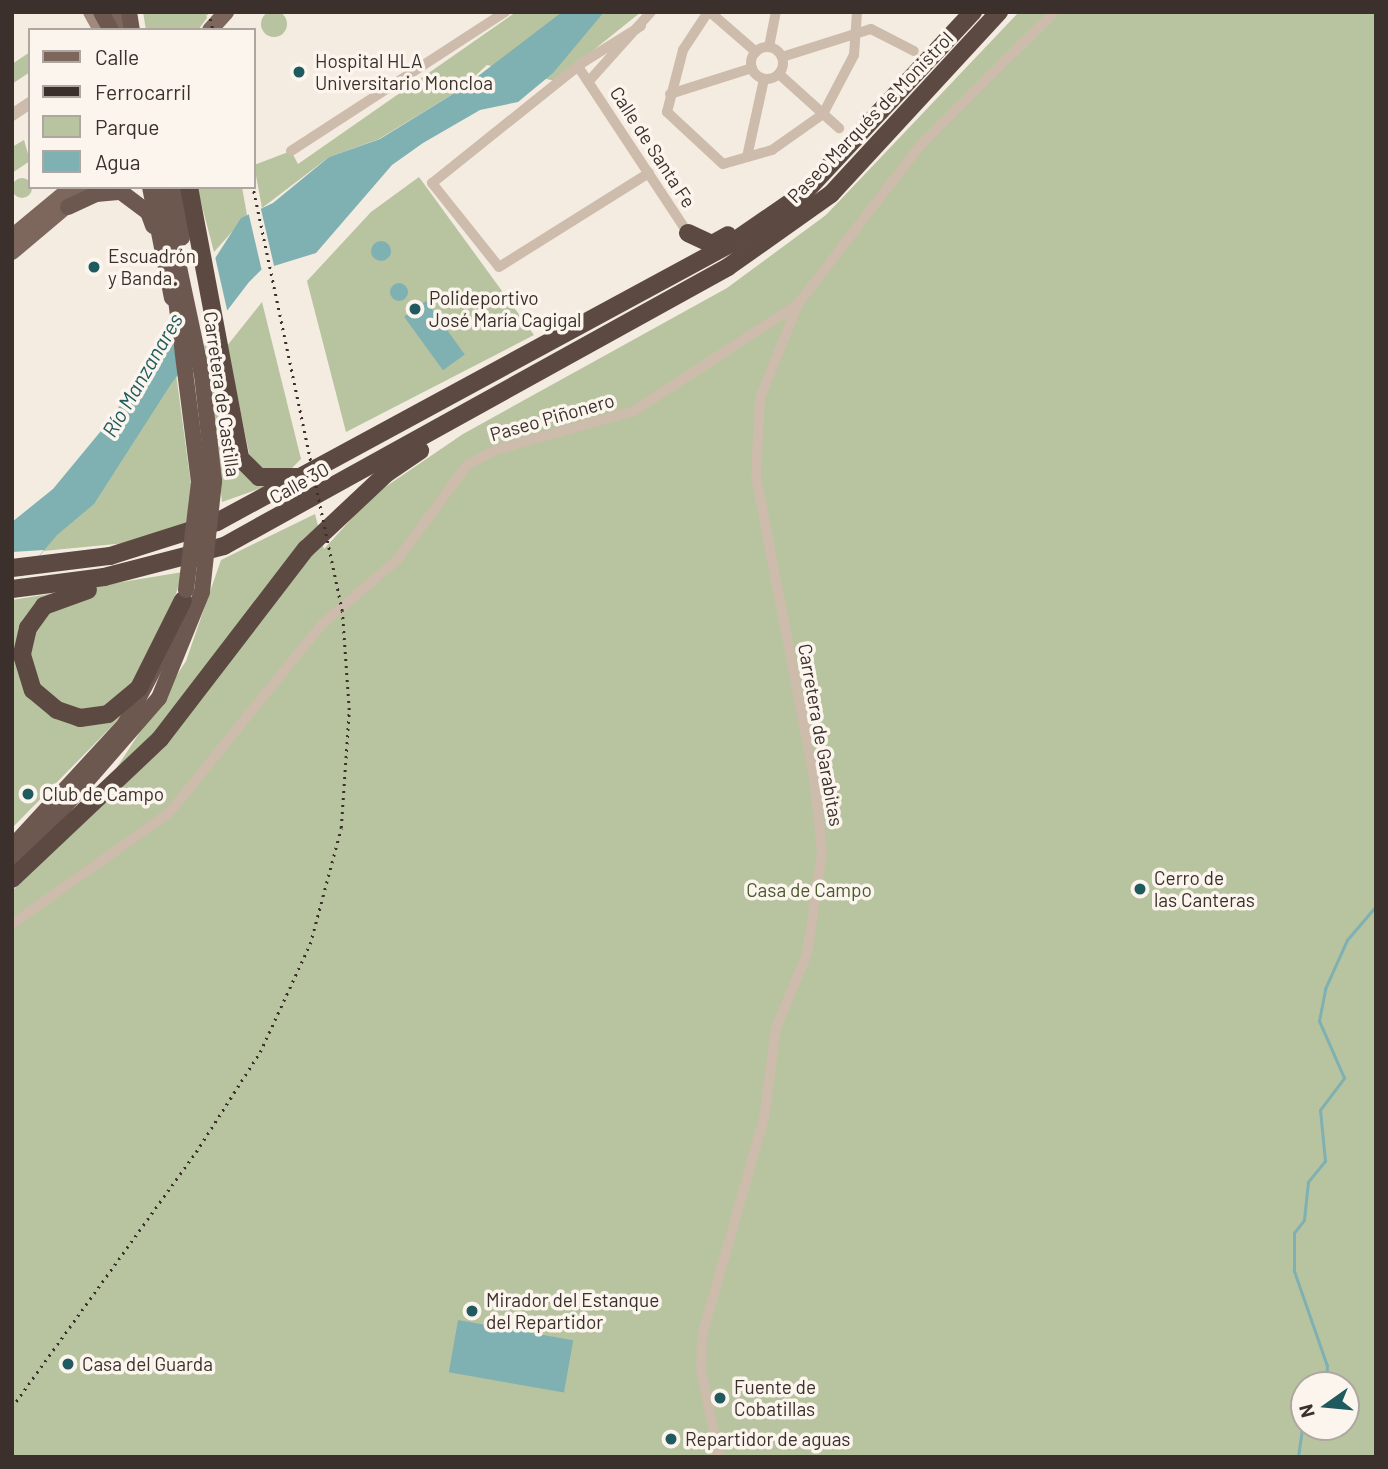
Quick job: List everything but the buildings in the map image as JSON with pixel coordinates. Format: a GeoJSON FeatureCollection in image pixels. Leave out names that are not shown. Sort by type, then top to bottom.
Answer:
{"type":"FeatureCollection","features":[{"type":"Feature","properties":{"kind":"highway"},"geometry":{"type":"LineString","coordinates":[[102,12],[118,21]]}},
{"type":"Feature","properties":{"kind":"highway","name":"Paseo Marqués de Monistrol"},"geometry":{"type":"LineString","coordinates":[[305,476],[675,273],[785,208],[973,12]]}},
{"type":"Feature","properties":{"kind":"highway","name":"Paseo Marqués de Monistrol"},"geometry":{"type":"LineString","coordinates":[[582,348],[789,229],[831,194],[999,12]]}},
{"type":"Feature","properties":{"kind":"highway"},"geometry":{"type":"LineString","coordinates":[[150,189],[166,277],[182,337]]}},
{"type":"Feature","properties":{"kind":"highway"},"geometry":{"type":"LineString","coordinates":[[176,189],[191,320]]}},
{"type":"Feature","properties":{"kind":"highway"},"geometry":{"type":"LineString","coordinates":[[189,189],[221,345],[240,458],[259,477],[305,476]]}},
{"type":"Feature","properties":{"kind":"highway"},"geometry":{"type":"LineString","coordinates":[[68,207],[110,191],[134,198],[148,212],[162,255]]}},
{"type":"Feature","properties":{"kind":"highway","name":"Carretera de Castilla"},"geometry":{"type":"LineString","coordinates":[[12,867],[148,715],[178,664],[207,482],[191,320],[163,194]]}},
{"type":"Feature","properties":{"kind":"highway","name":"Carretera de Castilla"},"geometry":{"type":"LineString","coordinates":[[163,194],[182,337],[195,379]]}},
{"type":"Feature","properties":{"kind":"highway"},"geometry":{"type":"LineString","coordinates":[[675,273],[686,258],[688,233],[712,244],[785,208]]}},
{"type":"Feature","properties":{"kind":"highway"},"geometry":{"type":"LineString","coordinates":[[12,879],[160,739],[251,613],[360,496],[582,348]]}},
{"type":"Feature","properties":{"kind":"highway","name":"Calle 30"},"geometry":{"type":"LineString","coordinates":[[19,589],[104,578],[224,546],[582,348]]}},
{"type":"Feature","properties":{"kind":"highway","name":"Calle 30"},"geometry":{"type":"LineString","coordinates":[[12,568],[60,564],[164,542],[305,476]]}},
{"type":"Feature","properties":{"kind":"highway"},"geometry":{"type":"LineString","coordinates":[[191,594],[139,688],[108,713],[68,716],[47,704],[27,680],[23,641],[54,599],[224,546]]}},
{"type":"Feature","properties":{"kind":"highway","name":"Carretera de Castilla"},"geometry":{"type":"LineString","coordinates":[[12,847],[125,724],[164,658],[191,594]]}},
{"type":"Feature","properties":{"kind":"main road"},"geometry":{"type":"LineString","coordinates":[[90,12],[99,28]]}},
{"type":"Feature","properties":{"kind":"main road"},"geometry":{"type":"LineString","coordinates":[[213,28],[228,12]]}},
{"type":"Feature","properties":{"kind":"main road"},"geometry":{"type":"LineString","coordinates":[[219,28],[228,12]]}},
{"type":"Feature","properties":{"kind":"main road"},"geometry":{"type":"LineString","coordinates":[[12,237],[70,189]]}},
{"type":"Feature","properties":{"kind":"main road"},"geometry":{"type":"LineString","coordinates":[[12,252],[87,189]]}},
{"type":"Feature","properties":{"kind":"street"},"geometry":{"type":"LineString","coordinates":[[291,151],[505,12]]}},
{"type":"Feature","properties":{"kind":"street"},"geometry":{"type":"LineString","coordinates":[[589,81],[652,12]]}},
{"type":"Feature","properties":{"kind":"street"},"geometry":{"type":"LineString","coordinates":[[756,52],[709,12],[683,50],[670,94],[668,117],[715,161],[747,157],[794,138],[823,114],[844,83],[858,32],[857,12]]}},
{"type":"Feature","properties":{"kind":"street"},"geometry":{"type":"LineString","coordinates":[[769,47],[776,12]]}},
{"type":"Feature","properties":{"kind":"street","name":"Paseo Piñonero"},"geometry":{"type":"LineString","coordinates":[[12,925],[169,813],[317,630],[397,559],[467,465],[495,450],[634,411],[798,304],[919,147],[1054,12]]}},
{"type":"Feature","properties":{"kind":"street"},"geometry":{"type":"LineString","coordinates":[[641,26],[579,68],[432,183],[499,267],[649,173]]}},
{"type":"Feature","properties":{"kind":"street"},"geometry":{"type":"LineString","coordinates":[[782,57],[858,32],[883,31],[914,51]]}},
{"type":"Feature","properties":{"kind":"street"},"geometry":{"type":"LineString","coordinates":[[756,52],[769,47]]}},
{"type":"Feature","properties":{"kind":"street"},"geometry":{"type":"LineString","coordinates":[[769,47],[782,57]]}},
{"type":"Feature","properties":{"kind":"street"},"geometry":{"type":"LineString","coordinates":[[752,68],[756,52]]}},
{"type":"Feature","properties":{"kind":"street"},"geometry":{"type":"LineString","coordinates":[[779,74],[782,57]]}},
{"type":"Feature","properties":{"kind":"street"},"geometry":{"type":"LineString","coordinates":[[590,60],[600,70]]}},
{"type":"Feature","properties":{"kind":"street","name":"Calle de Santa Fe"},"geometry":{"type":"LineString","coordinates":[[579,68],[688,233]]}},
{"type":"Feature","properties":{"kind":"street"},"geometry":{"type":"LineString","coordinates":[[670,94],[752,68]]}},
{"type":"Feature","properties":{"kind":"street"},"geometry":{"type":"LineString","coordinates":[[752,68],[764,79]]}},
{"type":"Feature","properties":{"kind":"street"},"geometry":{"type":"LineString","coordinates":[[779,74],[839,128]]}},
{"type":"Feature","properties":{"kind":"street"},"geometry":{"type":"LineString","coordinates":[[764,79],[779,74]]}},
{"type":"Feature","properties":{"kind":"street"},"geometry":{"type":"LineString","coordinates":[[747,157],[764,79]]}},
{"type":"Feature","properties":{"kind":"street"},"geometry":{"type":"LineString","coordinates":[[12,115],[28,104]]}},
{"type":"Feature","properties":{"kind":"street","name":"Carretera de Garabitas"},"geometry":{"type":"LineString","coordinates":[[719,1457],[701,1369],[702,1336],[764,1119],[776,1028],[807,954],[822,852],[808,742],[756,477],[760,398],[798,304]]}},
{"type":"Feature","properties":{"kind":"green space"},"geometry":{"type":"Polygon","coordinates":[[[274,11],[283,15],[287,24],[283,33],[274,37],[265,33],[261,24],[265,15],[274,11]]]}},
{"type":"Feature","properties":{"kind":"green space"},"geometry":{"type":"Polygon","coordinates":[[[143,12],[206,12],[207,18],[200,28],[146,28],[143,12]]]}},
{"type":"Feature","properties":{"kind":"green space"},"geometry":{"type":"Polygon","coordinates":[[[516,12],[641,12],[555,81],[487,65],[461,89],[379,139],[329,157],[262,208],[256,164],[291,151],[298,164],[516,12]]]}},
{"type":"Feature","properties":{"kind":"green space","name":"Casa de Campo"},"geometry":{"type":"Polygon","coordinates":[[[1019,12],[1376,12],[1376,1457],[12,1457],[12,891],[122,785],[112,775],[186,661],[221,560],[315,514],[324,549],[372,496],[463,434],[727,288],[826,215],[1019,12]]]}},
{"type":"Feature","properties":{"kind":"green space"},"geometry":{"type":"Polygon","coordinates":[[[28,53],[28,73],[12,84],[12,64],[28,53]]]}},
{"type":"Feature","properties":{"kind":"green space"},"geometry":{"type":"Polygon","coordinates":[[[24,140],[28,162],[12,173],[12,147],[24,140]]]}},
{"type":"Feature","properties":{"kind":"green space","name":"Polideportivo José María Cagigal"},"geometry":{"type":"Polygon","coordinates":[[[419,177],[534,335],[346,432],[307,281],[371,212],[419,177]]]}},
{"type":"Feature","properties":{"kind":"green space"},"geometry":{"type":"Polygon","coordinates":[[[18,179],[26,179],[31,192],[26,197],[18,197],[13,192],[13,184],[18,179]]]}},
{"type":"Feature","properties":{"kind":"green space"},"geometry":{"type":"Polygon","coordinates":[[[198,189],[242,189],[247,215],[214,252],[198,189]]]}},
{"type":"Feature","properties":{"kind":"green space"},"geometry":{"type":"Polygon","coordinates":[[[262,302],[301,459],[289,471],[263,470],[250,458],[227,346],[262,302]]]}},
{"type":"Feature","properties":{"kind":"green space"},"geometry":{"type":"Polygon","coordinates":[[[169,322],[192,492],[189,524],[126,543],[12,554],[109,423],[169,322]]]}},
{"type":"Feature","properties":{"kind":"green space"},"geometry":{"type":"Polygon","coordinates":[[[211,335],[224,445],[243,472],[267,486],[222,502],[204,343],[211,335]]]}},
{"type":"Feature","properties":{"kind":"green space"},"geometry":{"type":"Polygon","coordinates":[[[183,572],[163,634],[120,718],[12,828],[12,600],[183,572]]]}},
{"type":"Feature","properties":{"kind":"water","name":"Río Manzanares"},"geometry":{"type":"Polygon","coordinates":[[[562,12],[604,12],[553,73],[518,102],[480,110],[423,143],[392,165],[316,253],[261,270],[171,384],[94,504],[57,535],[12,589],[12,522],[53,489],[115,414],[241,218],[273,203],[329,157],[380,139],[461,89],[562,12]]]}},
{"type":"Feature","properties":{"kind":"water"},"geometry":{"type":"Polygon","coordinates":[[[381,241],[388,244],[391,251],[388,258],[381,261],[374,258],[371,251],[374,244],[381,241]]]}},
{"type":"Feature","properties":{"kind":"water"},"geometry":{"type":"Polygon","coordinates":[[[395,283],[403,283],[408,292],[406,299],[395,301],[390,296],[390,288],[395,283]]]}},
{"type":"Feature","properties":{"kind":"water"},"geometry":{"type":"Polygon","coordinates":[[[426,301],[465,354],[443,370],[404,317],[426,301]]]}},
{"type":"Feature","properties":{"kind":"water"},"geometry":{"type":"Polygon","coordinates":[[[458,1320],[573,1340],[564,1393],[449,1372],[458,1320]]]}},
{"type":"Feature","properties":{"kind":"pier"},"geometry":{"type":"Polygon","coordinates":[[[260,205],[275,269],[262,272],[247,208],[260,205]]]}},
{"type":"Feature","properties":{"kind":"pier"},"geometry":{"type":"Polygon","coordinates":[[[214,252],[228,314],[179,373],[169,322],[214,252]]]}},
{"type":"Feature","properties":{"kind":"pier"},"geometry":{"type":"Polygon","coordinates":[[[44,550],[12,589],[12,552],[44,550]]]}},
{"type":"Feature","properties":{"kind":"waterway"},"geometry":{"type":"LineString","coordinates":[[1327,1371],[1294,1271],[1294,1233],[1304,1220],[1308,1182],[1325,1161],[1320,1110],[1344,1078],[1319,1021],[1325,989],[1347,940],[1376,906]]}},
{"type":"Feature","properties":{"kind":"waterway"},"geometry":{"type":"LineString","coordinates":[[1298,1457],[1300,1441]]}},
{"type":"Feature","properties":{"kind":"railway"},"geometry":{"type":"LineString","coordinates":[[209,12],[213,28]]}},
{"type":"Feature","properties":{"kind":"railway"},"geometry":{"type":"LineString","coordinates":[[12,1407],[196,1152],[260,1052],[310,944],[341,828],[349,710],[342,611],[253,189]]}},
{"type":"Feature","properties":{"kind":"place","name":"Hospital HLA Universitario Moncloa"},"geometry":{"type":"Point","coordinates":[299,72]}},
{"type":"Feature","properties":{"kind":"place","name":"Escuadrón y Banda."},"geometry":{"type":"Point","coordinates":[94,267]}},
{"type":"Feature","properties":{"kind":"place","name":"Polideportivo José María Cagigal"},"geometry":{"type":"Point","coordinates":[415,309]}},
{"type":"Feature","properties":{"kind":"place","name":"Club de Campo"},"geometry":{"type":"Point","coordinates":[28,794]}},
{"type":"Feature","properties":{"kind":"place","name":"Cerro de las Canteras"},"geometry":{"type":"Point","coordinates":[1140,889]}},
{"type":"Feature","properties":{"kind":"place","name":"Mirador del Estanque del Repartidor"},"geometry":{"type":"Point","coordinates":[472,1311]}},
{"type":"Feature","properties":{"kind":"place","name":"Casa del Guarda"},"geometry":{"type":"Point","coordinates":[68,1364]}},
{"type":"Feature","properties":{"kind":"place","name":"Fuente de Cobatillas"},"geometry":{"type":"Point","coordinates":[720,1398]}},
{"type":"Feature","properties":{"kind":"place","name":"Repartidor de aguas"},"geometry":{"type":"Point","coordinates":[671,1439]}}]}
